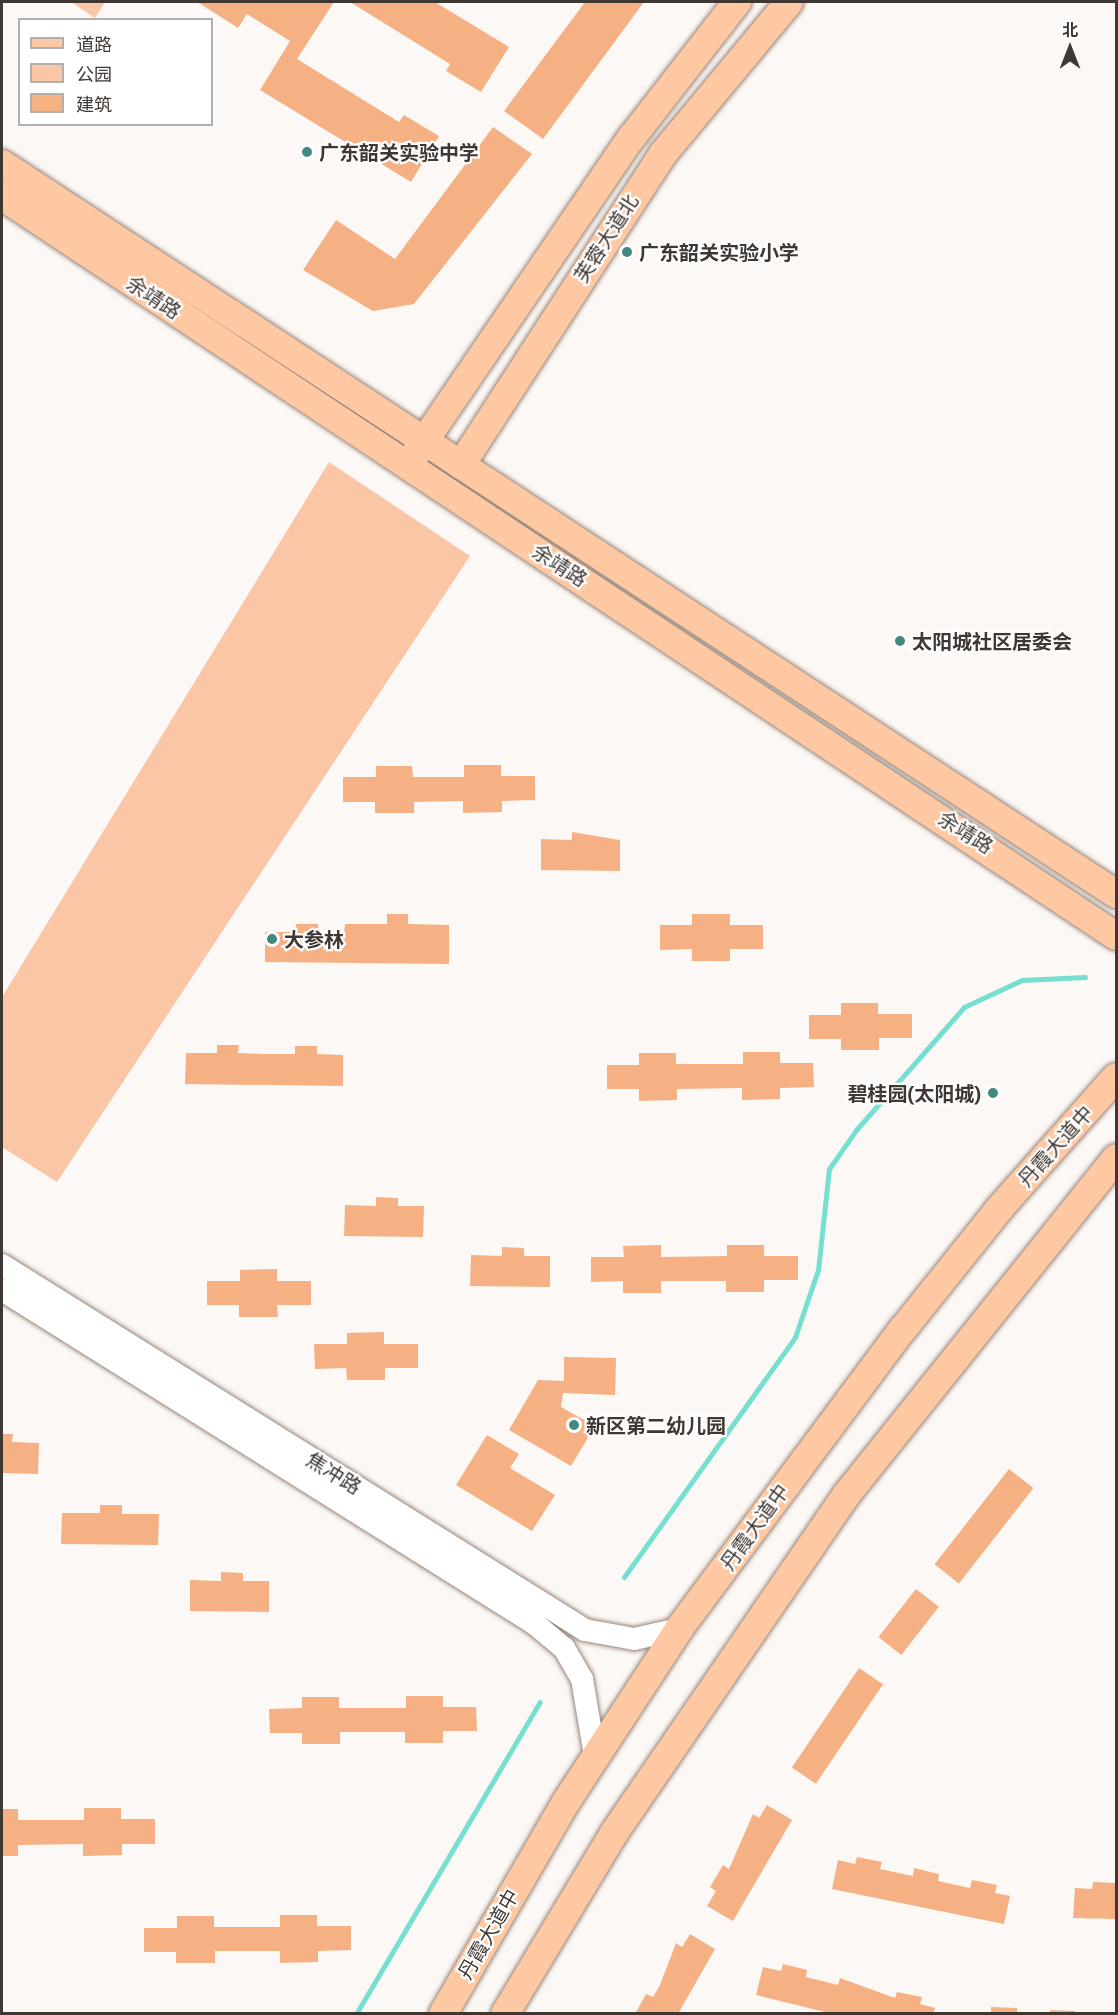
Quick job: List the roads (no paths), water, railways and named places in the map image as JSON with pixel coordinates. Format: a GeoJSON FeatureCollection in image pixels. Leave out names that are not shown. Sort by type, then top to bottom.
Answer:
{"type":"FeatureCollection","features":[{"type":"Feature","properties":{"kind":"main road","name":"芙蓉大道北"},"geometry":{"type":"LineString","coordinates":[[408,465],[632,137],[737,2]]}},
{"type":"Feature","properties":{"kind":"main road","name":"芙蓉大道北"},"geometry":{"type":"LineString","coordinates":[[461,465],[663,154],[789,2]]}},
{"type":"Feature","properties":{"kind":"main road","name":"余靖路"},"geometry":{"type":"LineString","coordinates":[[2,164],[1116,894]]}},
{"type":"Feature","properties":{"kind":"main road","name":"余靖路"},"geometry":{"type":"LineString","coordinates":[[2,196],[1116,936]]}},
{"type":"Feature","properties":{"kind":"main road","name":"丹霞大道中"},"geometry":{"type":"LineString","coordinates":[[443,2013],[595,1756],[679,1629],[903,1329],[999,1209],[1116,1077]]}},
{"type":"Feature","properties":{"kind":"main road"},"geometry":{"type":"LineString","coordinates":[[505,2013],[620,1823],[847,1494],[1116,1158]]}},
{"type":"Feature","properties":{"kind":"street","name":"芙蓉大道北"},"geometry":{"type":"LineString","coordinates":[[445,490],[461,465]]}},
{"type":"Feature","properties":{"kind":"street","name":"焦冲路"},"geometry":{"type":"LineString","coordinates":[[2,1265],[585,1630],[634,1639],[679,1629]]}},
{"type":"Feature","properties":{"kind":"street","name":"焦冲路"},"geometry":{"type":"LineString","coordinates":[[2,1290],[535,1624],[564,1648],[582,1679],[595,1756]]}},
{"type":"Feature","properties":{"kind":"waterway"},"geometry":{"type":"LineString","coordinates":[[624,1577],[795,1337],[818,1270],[829,1169],[856,1130],[964,1007],[1022,980],[1085,977]]}},
{"type":"Feature","properties":{"kind":"waterway"},"geometry":{"type":"LineString","coordinates":[[356,2014],[540,1702]]}},
{"type":"Feature","properties":{"kind":"place","name":"广东韶关实验中学"},"geometry":{"type":"Point","coordinates":[307,152]}},
{"type":"Feature","properties":{"kind":"place","name":"广东韶关实验小学"},"geometry":{"type":"Point","coordinates":[627,252]}},
{"type":"Feature","properties":{"kind":"place","name":"太阳城社区居委会"},"geometry":{"type":"Point","coordinates":[900,641]}},
{"type":"Feature","properties":{"kind":"place","name":"大参林"},"geometry":{"type":"Point","coordinates":[272,939]}},
{"type":"Feature","properties":{"kind":"place","name":"碧桂园(太阳城)"},"geometry":{"type":"Point","coordinates":[993,1093]}},
{"type":"Feature","properties":{"kind":"place","name":"新区第二幼儿园"},"geometry":{"type":"Point","coordinates":[574,1425]}}]}
